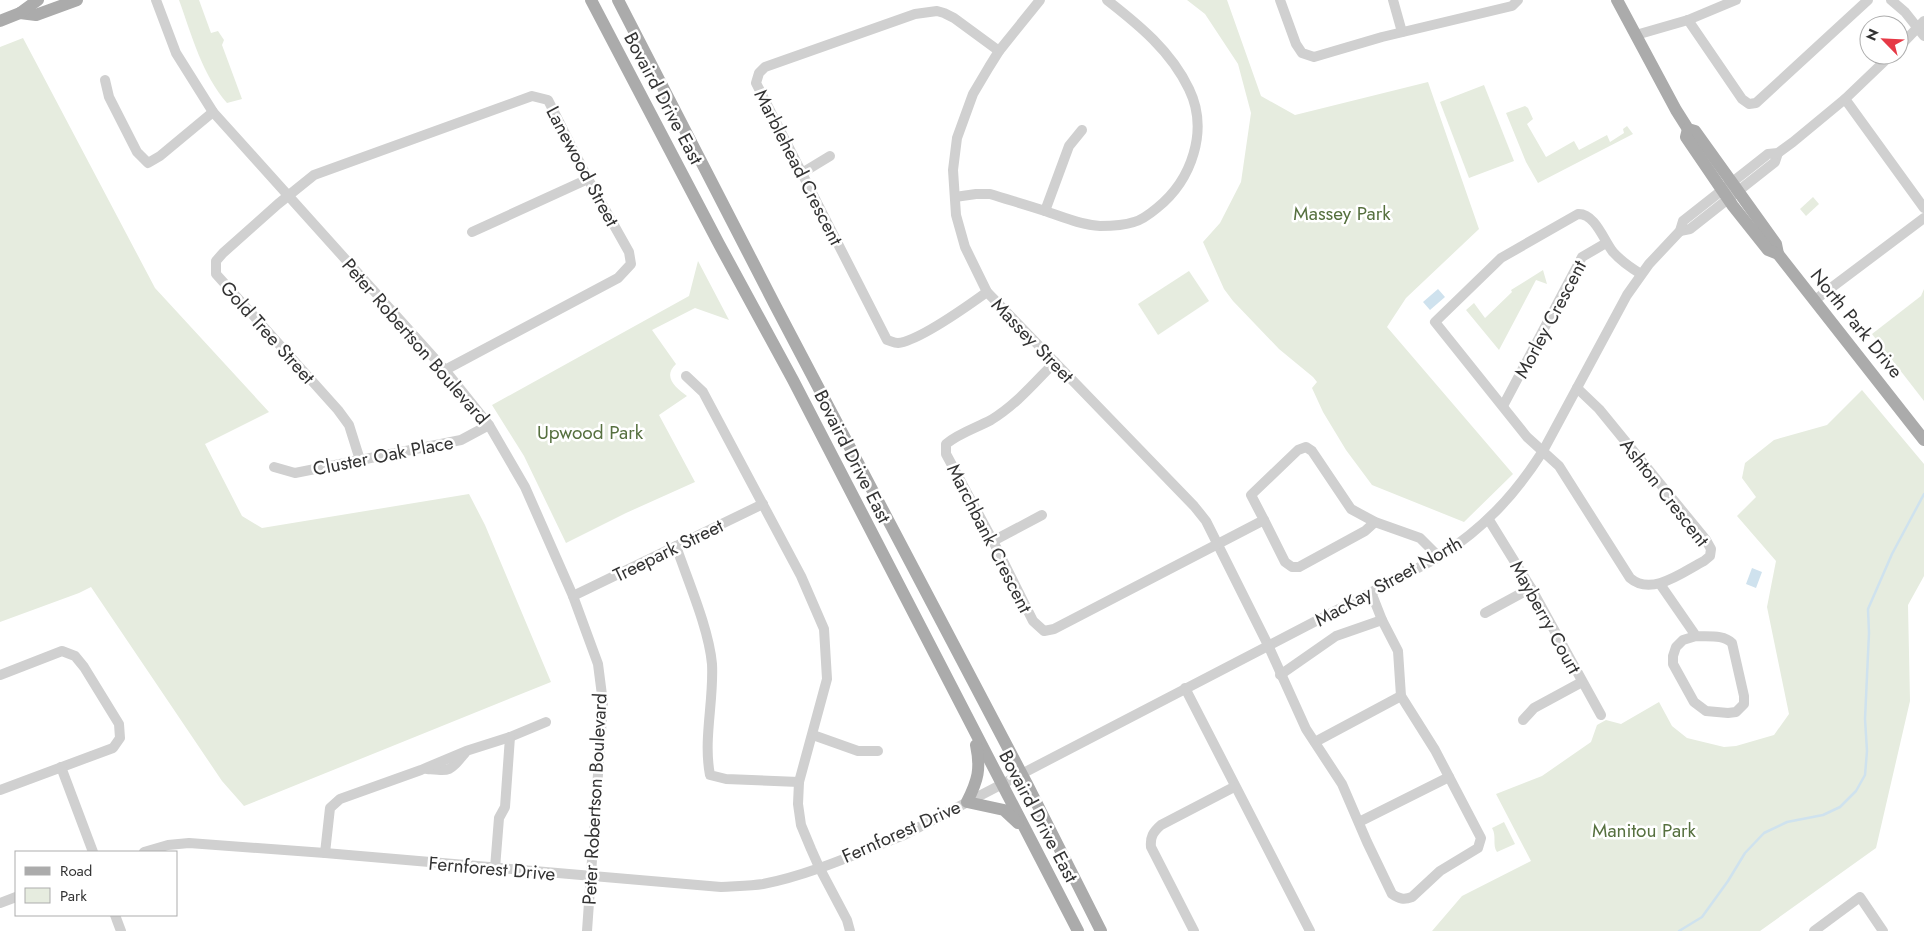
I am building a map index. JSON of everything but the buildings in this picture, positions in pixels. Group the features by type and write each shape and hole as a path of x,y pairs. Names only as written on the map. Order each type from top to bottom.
{"main road":[{"path":"0,21 20,13 38,0"},
{"path":"20,13 36,15 77,0"},
{"name":"Bovaird Drive East","path":"592,0 1078,931"},
{"name":"Bovaird Drive East","path":"618,0 772,299 1022,775 1101,931"},
{"name":"North Park Drive","path":"1617,0 1659,82 1688,129 1686,137 1730,191 1768,250 1778,254 1924,440"},
{"path":"973,730 979,760 979,771 975,787 967,802 1004,810 1026,830"}],"street":[{"name":"Peter Robertson Boulevard","path":"156,0 176,52 213,112 445,370 489,426 525,487 573,596 598,664 603,703 587,931"},
{"name":"Massey Street","path":"1040,0 999,51 973,94 957,138 953,170 956,215 965,247 987,292 1194,506 1206,521 1268,646 1306,729 1342,784 1392,894 1402,899 1412,896 1440,871 1474,851 1480,844 1479,832 1449,777"},
{"path":"955,197 990,194 1081,223 1101,226 1135,222 1166,200 1177,188 1197,146 1196,107 1179,71 1163,49 1144,29 1107,0"},
{"path":"1280,0 1296,44 1302,54 1314,56 1402,32 1512,6 1518,0"},
{"path":"1393,0 1402,32"},
{"path":"1636,35 1688,20 1736,0"},
{"path":"1688,20 1742,99 1749,104 1756,103 1868,0"},
{"path":"1891,0 1922,28 1909,39"},
{"name":"Marblehead Crescent","path":"987,292 953,316 907,341 896,343 887,340 756,83 759,73 766,67 915,14 937,11 954,18 999,51"},
{"name":"MacKay Street North","path":"1002,785 1439,557 1458,545 1489,520 1515,491 1543,451 1616,313 1641,274 1680,231 1683,221 1775,162 1778,153 1845,99 1881,65"},
{"path":"105,80 109,97 136,152 148,163 160,156 213,112"},
{"name":"Lanewood Street","path":"289,195 314,175 532,96 548,100 588,179 629,252 631,264 618,278 445,370"},
{"path":"1845,99 1924,208"},
{"path":"1045,212 1069,146 1082,130"},
{"path":"802,173 830,156"},
{"path":"472,232 588,179"},
{"name":"Gold Tree Street","path":"289,195 222,253 216,261 216,274 338,410 349,425 360,460"},
{"name":"Morley Crescent","path":"1543,451 1528,437 1435,322 1501,258 1578,214 1591,218 1606,243 1620,259 1641,274"},
{"path":"1815,300 1924,218"},
{"name":"Morley Crescent","path":"1503,406 1582,257 1606,243"},
{"name":"Marchbank Crescent","path":"1055,362 1014,404 991,420 952,439 946,444 946,454 993,541 1033,622 1044,631 1054,629 1218,545"},
{"path":"686,376 703,392 801,576 824,629 827,679 799,782 798,804 801,825 819,867 847,920 850,931"},
{"name":"Ashton Crescent","path":"1576,388 1599,409 1706,540 1711,549 1710,556 1660,584"},
{"name":"Cluster Oak Place","path":"274,467 295,473 461,440 489,426"},
{"path":"1375,522 1365,531 1299,567 1292,567 1285,562 1251,495 1298,450 1306,447 1312,451 1351,509 1375,522 1420,538 1439,557"},
{"path":"1543,451 1559,466 1630,578 1635,582 1644,584 1660,584 1696,636"},
{"name":"Treepark Street","path":"573,596 763,504"},
{"path":"993,541 1042,514"},
{"path":"1218,545 1264,520"},
{"name":"Mayberry Court","path":"1489,520 1531,588 1601,715"},
{"path":"676,546 708,642 712,705 707,761 710,775 726,779 799,782"},
{"path":"1485,613 1531,588"},
{"path":"1359,822 1449,777 1423,729 1401,696 1398,651 1382,620 1371,592"},
{"path":"1280,675 1336,636 1382,620"},
{"path":"1696,636 1721,637 1728,639 1732,643 1744,696 1744,704 1736,712 1706,711 1699,707 1694,702 1673,664 1676,647 1683,640 1696,636"},
{"path":"0,674 62,651 75,656 84,667 119,724 120,738 113,748 0,790"},
{"path":"1523,720 1534,708 1582,682"},
{"path":"1185,688 1234,787 1310,931"},
{"path":"1315,742 1401,696"},
{"path":"325,853 330,808 340,799 546,722"},
{"path":"813,735 858,751 878,751"},
{"path":"495,868 499,818 505,807 510,737"},
{"path":"61,767 93,851"},
{"name":"Fernforest Drive","path":"147,851 168,845 189,843 721,887 762,884 819,867 904,834 1002,785"},
{"path":"1194,931 1150,848 1150,840 1154,831 1161,824 1234,787"},
{"path":"0,902 15,897"},
{"path":"1814,931 1860,897 1883,931"},
{"path":"115,916 121,931"}],"green space":[{"path":"179,0 199,0 211,33 218,31 224,40 222,45 242,99 227,103 218,92 198,54"},
{"name":"Massey Park","path":"1187,0 1227,0 1261,96 1295,115 1428,82 1479,229 1406,298 1387,327 1513,474 1464,522 1372,485 1346,450 1323,412 1312,388 1317,382 1279,349 1224,289 1203,242 1220,223 1241,182 1251,113 1238,64 1205,14"},
{"path":"23,38 155,288 269,412 205,444 242,516 262,528 469,494 485,525 551,682 244,806 222,781 91,587 0,622 0,47"},
{"path":"1484,85 1514,161 1469,178 1440,102"},
{"path":"1525,106 1528,108 1533,119 1527,124 1546,157 1574,141 1579,150 1607,135 1610,142 1624,133 1623,129 1627,126 1633,134 1538,183 1526,162 1506,113"},
{"path":"1813,197 1819,204 1806,216 1800,209"},
{"name":"Upwood Park","path":"698,261 729,320 695,308 652,330 676,364 670,373 672,382 687,396 659,415 695,482 566,543 524,456 492,405 689,296"},
{"path":"1543,270 1547,284 1536,280 1499,350 1466,310 1474,303 1485,318 1512,292 1511,290"},
{"path":"1189,271 1209,301 1158,335 1138,304"},
{"path":"1924,289 1924,401 1872,334 1921,296"},
{"name":"Manitou Park","path":"1862,390 1924,464 1924,576 1908,605 1910,701 1876,848 1760,931 1432,931 1462,896 1531,861 1496,794 1542,776 1591,742 1597,725 1606,720 1621,724 1659,702 1672,726 1687,738 1724,747 1736,746 1774,735 1789,714 1767,607 1776,561 1737,516 1756,497 1742,478 1745,463 1774,440 1827,425"},
{"path":"1504,822 1515,844 1497,852 1492,828"}],"water":[{"path":"1438,289 1445,297 1430,310 1423,302"},
{"path":"1752,568 1762,572 1756,588 1746,584"}],"waterway":[{"path":"1679,931 1702,917 1728,881 1745,853 1764,833 1787,822 1823,815 1840,807 1856,791 1865,775 1867,751 1865,719 1869,633 1868,609 1892,554 1924,494"}]}
